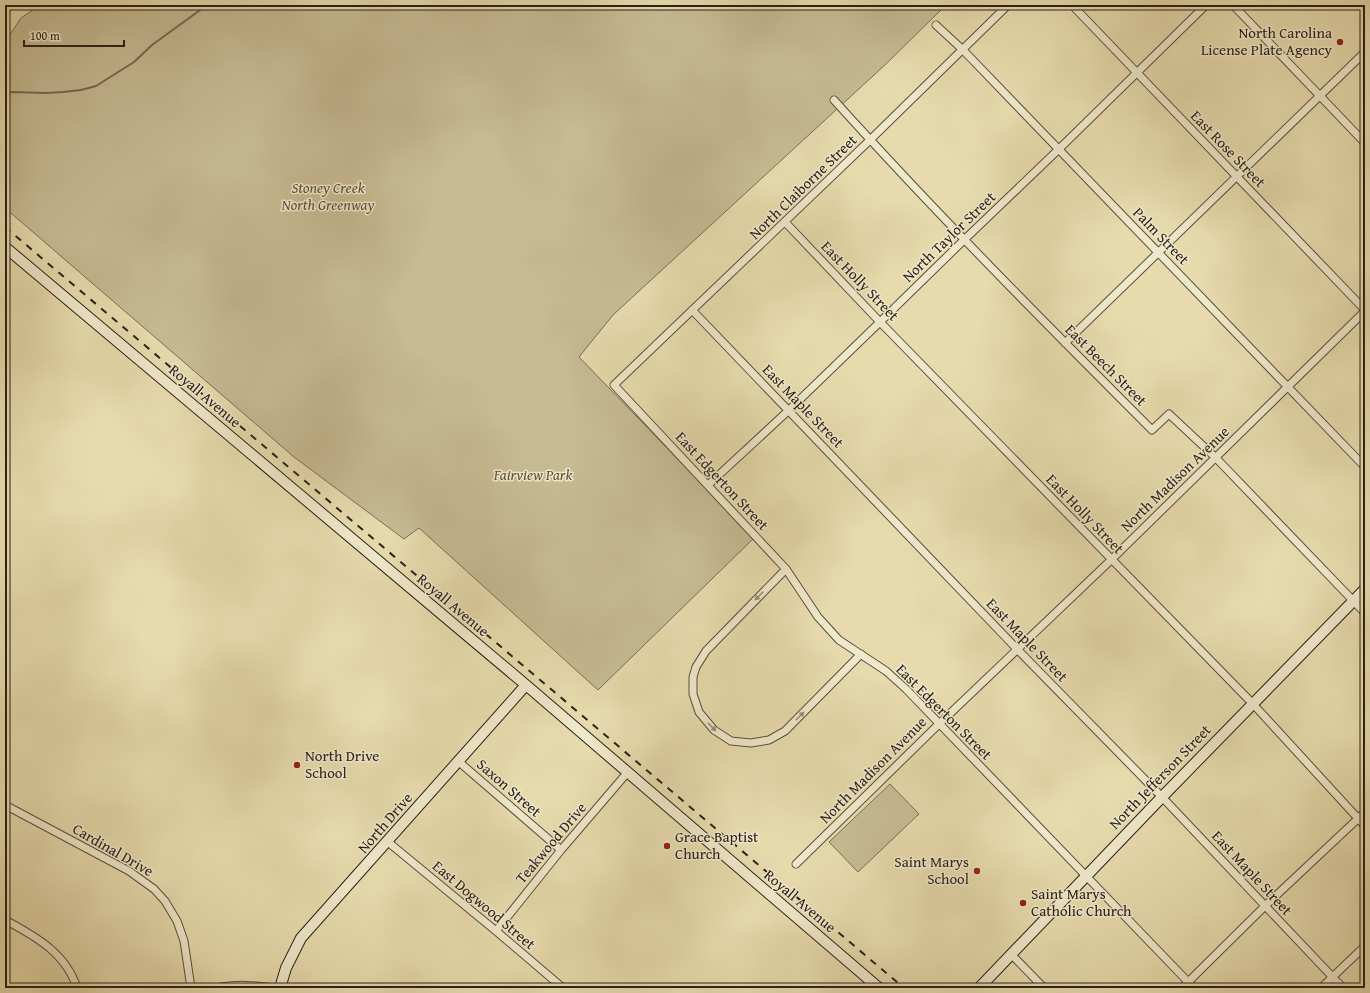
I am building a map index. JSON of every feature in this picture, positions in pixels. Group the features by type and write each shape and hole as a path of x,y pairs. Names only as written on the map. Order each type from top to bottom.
{"street":[{"name":"North Claiborne Street","path":"614,385 785,222 1008,5"},
{"name":"East Rose Street","path":"1072,5 1365,311"},
{"name":"North Taylor Street","path":"708,485 789,410 1206,5"},
{"path":"1233,5 1365,143"},
{"name":"Palm Street","path":"936,25 963,50 1365,467"},
{"path":"1065,343 1365,52"},
{"name":"East Beech Street","path":"834,100 964,239 1152,430 1169,414 1215,457 1365,613"},
{"name":"East Holly Street","path":"785,222 1111,560 1253,704 1365,826"},
{"name":"Royall Avenue","path":"5,247 526,685 880,988"},
{"name":"East Maple Street","path":"692,310 1162,797 1343,988"},
{"name":"North Madison Avenue","path":"796,864 1017,648 1111,560 1365,311"},
{"name":"East Edgerton Street","path":"614,385 786,568 818,617 839,640 886,671 906,689 1194,988"},
{"path":"786,568 706,651 696,667 693,677 693,694 699,712 714,730 730,741 751,743 769,740 785,731 861,654"},
{"name":"North Jefferson Street","path":"979,988 1162,797 1365,589"},
{"name":"North Drive","path":"280,988 286,968 301,938 388,842 526,685"},
{"name":"Saxon Street","path":"458,761 561,850"},
{"name":"Teakwood Drive","path":"496,931 561,850 627,773"},
{"name":"Cardinal Drive","path":"5,805 129,871 154,889 165,901 176,920 184,941 191,988"},
{"path":"1182,988 1265,906 1365,812"},
{"name":"East Dogwood Street","path":"388,842 563,988"},
{"path":"5,920 34,936 57,954 68,968 77,988"},
{"path":"1321,988 1365,946"},
{"path":"1011,954 1044,988"},
{"path":"215,988 251,984 275,988"}],"green space":[{"name":"Stoney Creek North Greenway","path":"40,5 946,5 886,64 613,315 579,357 754,538 598,690 419,528 404,539 294,457 5,208 5,42 21,18"},
{"path":"890,784 919,814 858,872 829,842"}],"waterway":[{"path":"5,93 63,92 81,90 96,86 134,62 152,45 207,5"}],"railway":[{"path":"5,227 904,988"}],"place":[{"name":"North Carolina License Plate Agency","path":"1340,42"},
{"name":"North Drive School","path":"297,765"},
{"name":"Grace Baptist Church","path":"667,846"},
{"name":"Saint Marys School","path":"977,871"},
{"name":"Saint Marys Catholic Church","path":"1023,903"}],"park label":[{"name":"Fairview Park","path":"533,475"}]}
